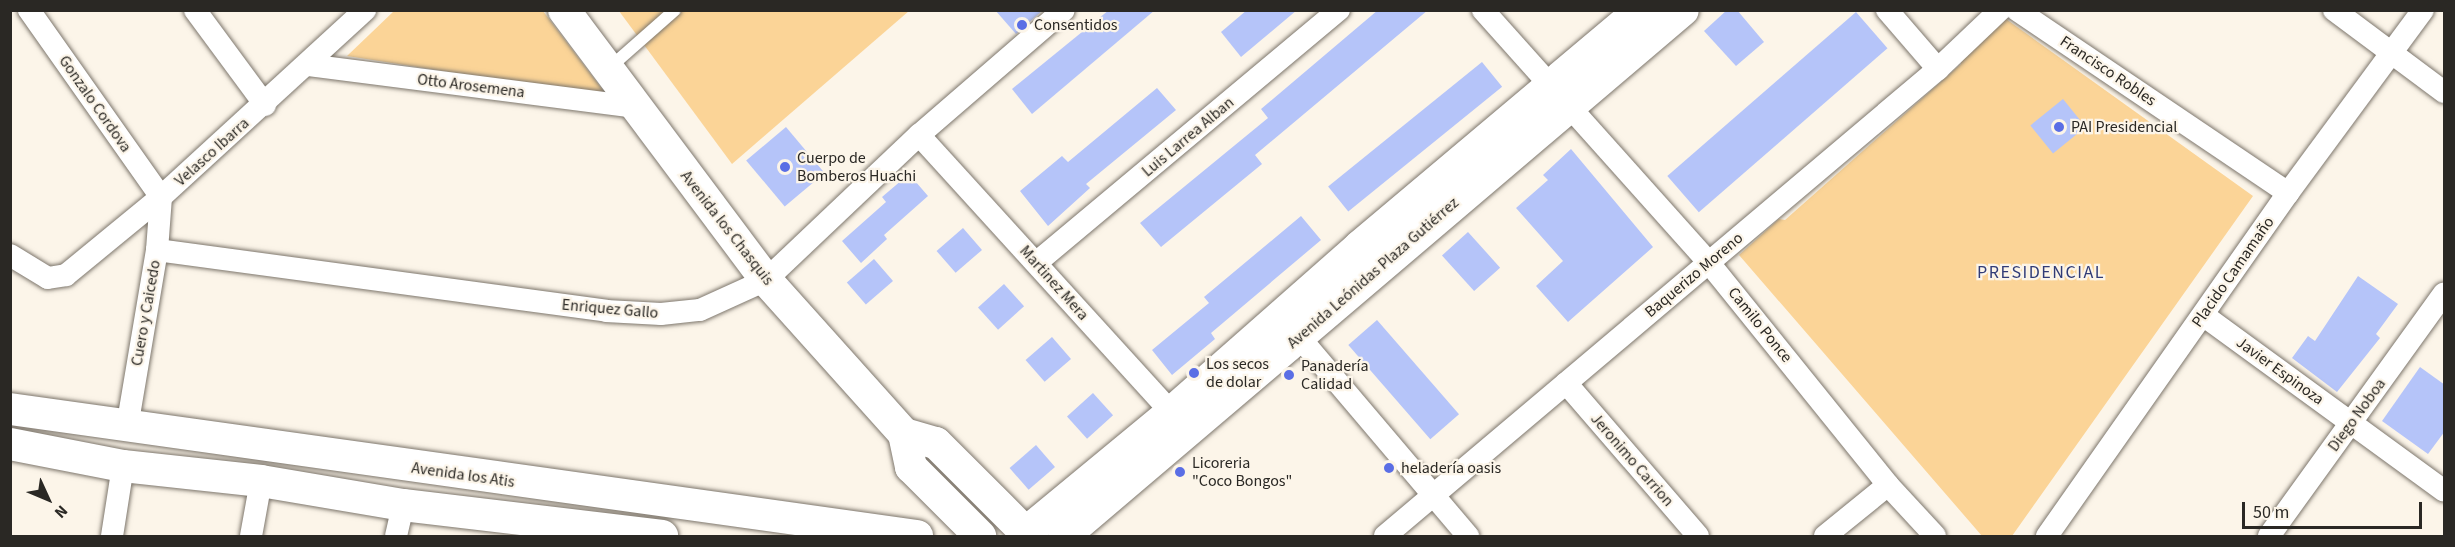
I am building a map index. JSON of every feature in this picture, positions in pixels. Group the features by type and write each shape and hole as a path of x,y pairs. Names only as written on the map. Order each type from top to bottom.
{"main road":[{"name":"Avenida los Chasquis","path":"564,10 766,280 904,434 911,466 981,537"},
{"name":"Avenida Leónidas Plaza Gutiérrez","path":"1029,531 1300,338 1506,158 1640,10"},
{"name":"Avenida Leónidas Plaza Gutiérrez","path":"1064,537 1359,247 1683,10"},
{"name":"Avenida los Atis","path":"10,409 127,428 913,536"},
{"path":"904,434 936,442 1029,531"},
{"path":"10,444 123,466 261,481 403,505 642,535"},
{"path":"913,536 930,513 935,492"},
{"path":"981,537 1000,526 1029,531"}],"street":[{"name":"Gonzalo Cordova","path":"29,10 161,197"},
{"path":"195,10 265,105"},
{"name":"Velasco Ibarra","path":"10,255 48,278 66,275 161,197 265,105 365,10"},
{"name":"Enriquez Gallo","path":"157,250 594,309 661,314 700,310 766,280 919,135 1064,10"},
{"name":"Luis Larrea Alban","path":"1036,263 1339,10"},
{"name":"Camilo Ponce","path":"1483,10 1709,263 1888,485 1935,537"},
{"path":"1887,10 1938,69"},
{"name":"Baquerizo Moreno","path":"1385,537 1938,69 2000,10"},
{"name":"Francisco Robles","path":"2017,10 2288,193"},
{"path":"2334,10 2445,92"},
{"name":"Placido Camamaño","path":"2047,537 2288,193 2390,51 2423,10"},
{"name":"Otto Arosemena","path":"308,65 635,107"},
{"name":"Martinez Mera","path":"919,135 1180,422"},
{"name":"Cuero y Caicedo","path":"127,428 157,250 161,197"},
{"name":"Diego Noboa","path":"2269,537 2445,293"},
{"name":"Javier Espinoza","path":"2202,315 2445,491"},
{"path":"1300,338 1468,537"},
{"name":"Jeronimo Carrion","path":"1566,383 1698,537"},
{"path":"112,537 123,466"},
{"path":"251,537 261,481"},
{"path":"1825,537 1888,485"},
{"path":"396,537 403,505"}],"lane":[{"path":"607,70 675,10"}],"shaded area":[{"path":"394,11 543,11 608,97 347,56"},
{"path":"619,11 909,11 732,164"},
{"path":"2006,19 2253,196 2012,536 1982,536 1739,255 1779,219 1785,220 1961,64 1961,57"}],"building":[{"name":"Consentidos","path":"995,10 1043,10 1016,34"},
{"path":"1109,10 1155,10 1032,114 1012,89"},
{"path":"1247,10 1297,10 1241,57 1221,32"},
{"path":"1378,10 1428,10 1255,155 1262,164 1161,247 1140,223 1268,118 1261,109"},
{"path":"1727,10 1737,10 1764,42 1736,66 1704,31"},
{"path":"1856,12 1887,48 1699,212 1667,176"},
{"path":"1482,62 1502,87 1348,211 1328,187"},
{"path":"1157,88 1176,110 1086,184 1090,188 1048,226 1020,191 1062,156 1068,162"},
{"name":"PAI Presidencial","path":"2063,99 2086,127 2053,153 2030,125"},
{"name":"Cuerpo de Bomberos Huachi","path":"786,127 825,173 785,206 746,160"},
{"path":"1571,149 1653,247 1568,322 1536,286 1563,261 1516,208 1548,180 1543,175"},
{"path":"909,174 928,196 884,235 887,239 861,263 842,241 886,202 882,197"},
{"path":"1301,216 1321,240 1211,333 1215,339 1172,375 1152,350 1209,303 1204,297"},
{"path":"963,228 982,250 956,273 937,251"},
{"path":"1468,232 1500,268 1474,291 1442,255"},
{"path":"874,259 893,281 866,305 847,283"},
{"path":"2358,276 2398,304 2376,334 2380,338 2337,392 2292,358 2308,336 2315,341"},
{"path":"1004,284 1024,306 998,330 978,307"},
{"path":"1377,320 1459,414 1430,439 1348,345"},
{"path":"1052,337 1071,359 1045,382 1026,360"},
{"path":"2420,367 2445,385 2445,431 2428,454 2382,421"},
{"path":"1093,393 1113,415 1087,439 1067,416"},
{"path":"1036,445 1055,467 1029,490 1010,468"}],"place":[{"name":"Consentidos","path":"1022,25"},
{"name":"PAI Presidencial","path":"2059,127"},
{"name":"Cuerpo de Bomberos Huachi","path":"785,167"},
{"name":"Los secos de dolar","path":"1194,373"},
{"name":"Panadería Calidad","path":"1289,375"},
{"name":"heladería oasis","path":"1389,468"},
{"name":"Licoreria \"Coco Bongos\"","path":"1180,472"}],"district":[{"name":"PRESIDENCIAL","path":"2041,273"}]}
